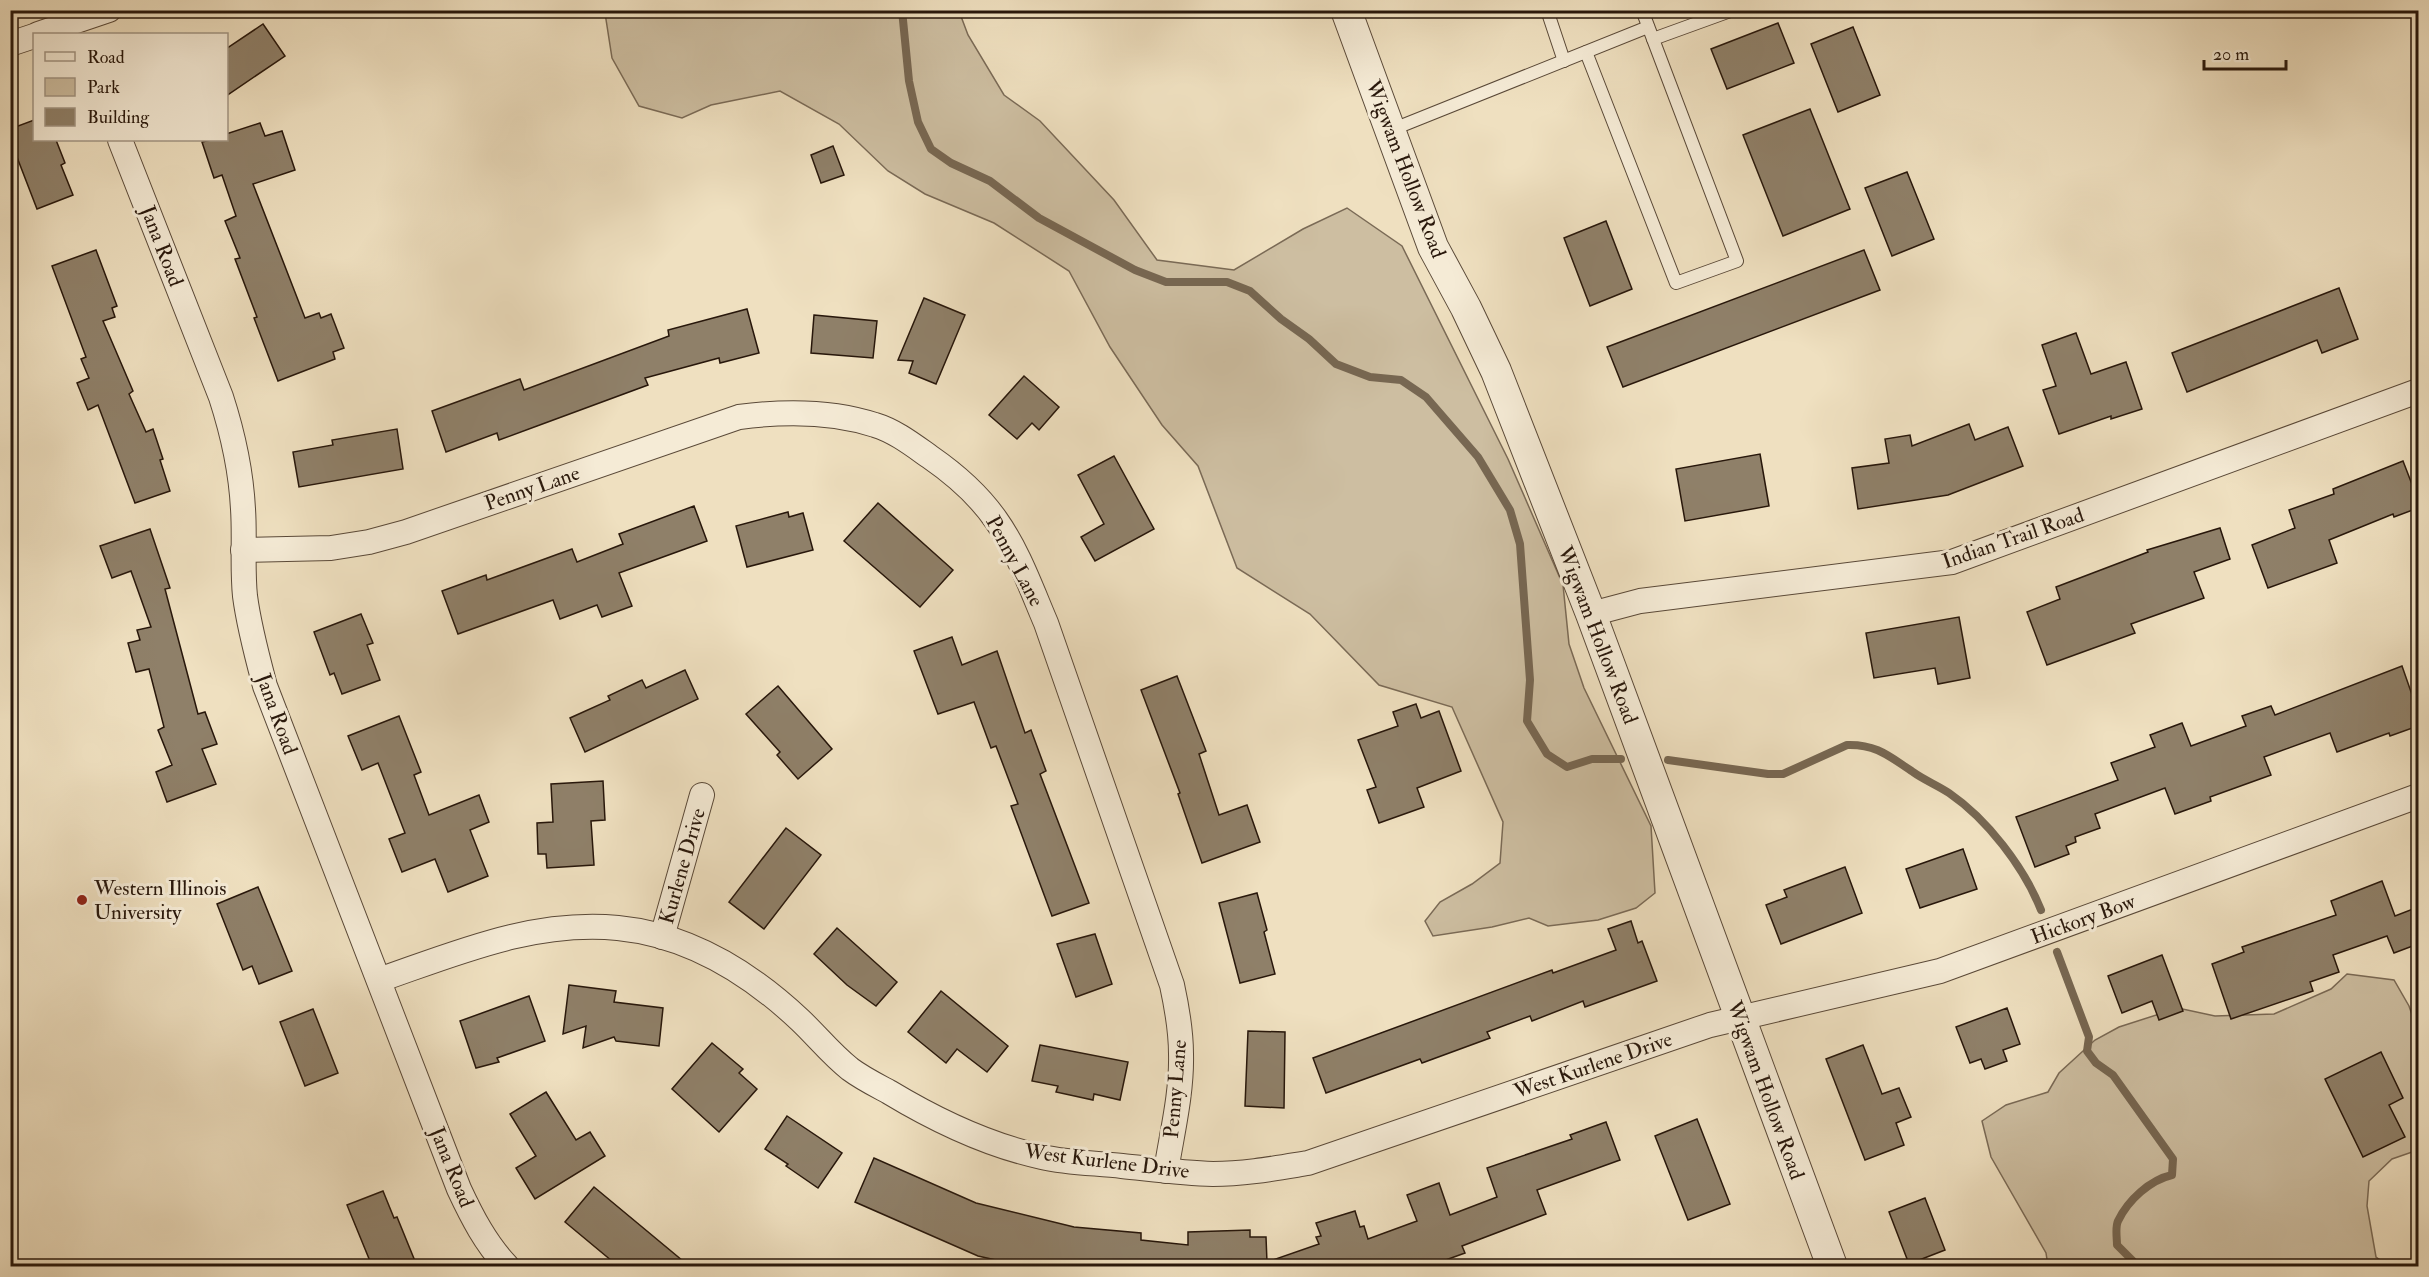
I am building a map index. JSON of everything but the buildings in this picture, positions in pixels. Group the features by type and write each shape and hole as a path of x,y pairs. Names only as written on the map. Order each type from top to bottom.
{"street":[{"path":"47,33 76,28 109,10"},
{"name":"Wigwam Hollow Road","path":"1346,10 1433,247 1496,371 1591,614 1832,1266"},
{"path":"10,44 33,36"},
{"name":"Jana Road","path":"120,141 221,397 233,435 240,472 243,511 245,596 253,641 265,686 459,1189 475,1223 496,1255 507,1266"},
{"name":"Indian Trail Road","path":"1591,614 1640,601 1952,562 2418,392"},
{"name":"Penny Lane","path":"243,550 331,548 388,537 739,417 770,413 810,413 849,418 877,425 903,438 952,472 977,495 997,522 1024,571 1046,623 1172,985 1179,1020 1181,1056 1179,1092 1166,1171"},
{"name":"Kurlene Drive","path":"662,937 702,795"},
{"name":"Hickory Bow","path":"1740,1020 1786,1006 1941,971 2418,796"},
{"name":"West Kurlene Drive","path":"379,980 495,939 536,930 578,926 620,928 662,937 715,957 758,984 800,1020 824,1047 852,1070 953,1129 1044,1158 1214,1174 1261,1171 1308,1163 1710,1025 1740,1020"}],"lane":[{"path":"1547,10 1564,61"},
{"path":"1586,52 1676,283 1737,261 1642,10"},
{"path":"1391,130 1586,52 1733,10"}],"green space":[{"path":"607,10 959,11 968,35 1004,95 1040,121 1114,200 1157,260 1234,270 1303,229 1347,208 1402,246 1508,459 1563,585 1569,644 1584,688 1651,826 1655,893 1636,908 1598,920 1548,926 1529,918 1492,927 1433,936 1425,921 1440,902 1472,884 1500,863 1503,822 1452,707 1379,685 1310,614 1237,568 1198,466 1162,425 1110,347 1069,271 994,223 925,194 888,171 839,124 780,91 711,105 682,118 639,106 612,58 605,13"},
{"path":"2347,974 2394,980 2409,1006 2418,1032 2418,1150 2392,1159 2369,1181 2367,1206 2376,1257 2389,1266 2048,1266 2046,1253 1991,1157 1982,1121 2006,1105 2048,1092 2059,1073 2095,1040 2119,1027 2178,1008 2215,1016 2274,1014 2331,989"}],"waterway":[{"path":"902,10 909,81 918,122 931,149 951,163 990,181 1039,218 1135,270 1166,282 1227,282 1250,291 1336,364 1370,377 1401,380 1426,397 1478,457 1510,510 1520,544 1530,680 1527,721 1547,754 1567,767 1592,759 1621,759"},
{"path":"1668,760 1768,774 1783,774 1847,745 1875,749 1949,793 1977,816 2003,845 2025,877 2041,910"},
{"path":"2057,952 2089,1037 2087,1051 2096,1063 2113,1075 2173,1159 2172,1175 2156,1181 2140,1192 2122,1213 2117,1223 2117,1245 2138,1266"}],"place":[{"name":"Western Illinois University","path":"82,900"}]}
